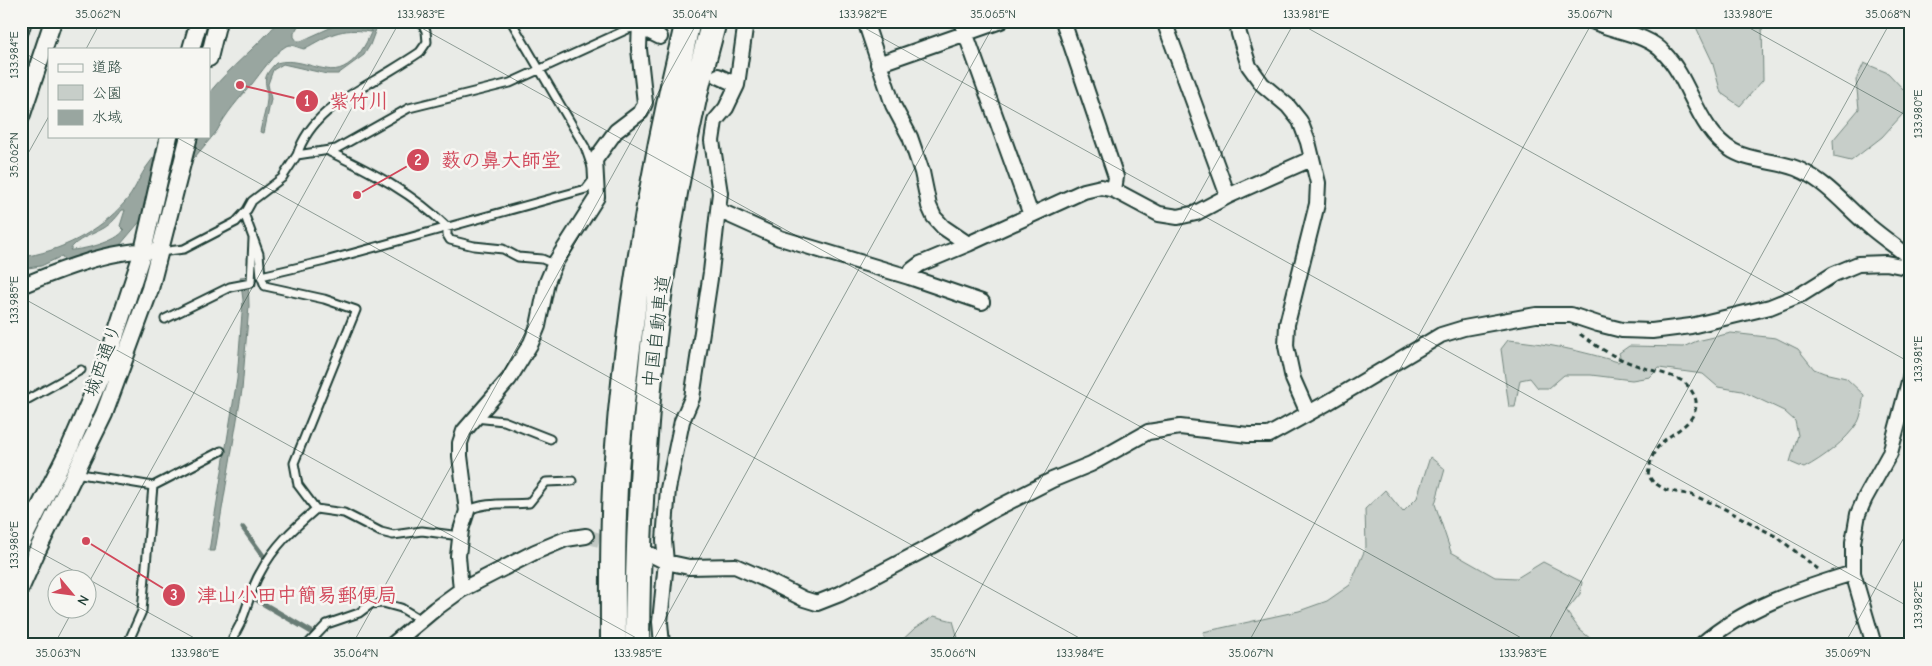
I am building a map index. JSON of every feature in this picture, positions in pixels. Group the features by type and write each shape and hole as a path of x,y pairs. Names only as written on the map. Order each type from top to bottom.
{"highway":[{"name":"中国自動車道","path":"613,645 616,471 634,295 648,204 688,21"},
{"name":"中国自動車道","path":"637,645 637,569 642,478 648,390 658,301 672,211 691,112 714,21"}],"street":[{"path":"21,31 24,21"},
{"path":"21,117 53,21"},
{"path":"192,48 199,21"},
{"path":"210,54 218,21"},
{"path":"662,645 660,622 666,562 664,540 668,489 682,421 692,398 711,272 720,193 712,141 715,121 730,100 737,85 746,21"},
{"path":"865,21 893,105 910,137 922,172 929,206 934,217 943,227 968,244"},
{"path":"878,64 963,28 1001,21"},
{"path":"1063,21 1116,176 1114,190"},
{"path":"1164,21 1228,196"},
{"path":"1237,21 1249,66 1262,84 1288,106 1300,121 1308,142 1318,183 1317,204 1287,324 1286,346 1293,379 1308,413"},
{"path":"1592,21 1626,32 1663,51 1679,71 1702,120 1714,136 1734,151 1758,160 1800,169 1822,181 1869,226 1908,256 1911,263"},
{"path":"640,24 660,37"},
{"path":"461,590 458,556 460,536 467,511 460,443 464,431 508,379 531,343 538,326 547,282 554,264 596,197 594,160 616,131 641,112 645,103 639,49 640,24"},
{"path":"963,28 1031,215"},
{"path":"718,76 737,85"},
{"name":"城西通り","path":"21,587 104,414 150,289 150,220 169,138"},
{"name":"城西通り","path":"22,541 59,467 106,364 174,193 188,138"},
{"path":"909,277 912,270 920,264 1084,191 1101,187 1114,190 1159,214 1178,217 1196,213 1228,196 1311,159"},
{"path":"718,210 780,238 909,277 982,302"},
{"path":"21,286 51,274 118,254 151,251"},
{"path":"652,556 666,562 689,567 735,566 804,600 817,603 840,594 935,544 995,509 1052,480 1091,464 1148,432 1180,428 1248,435 1269,435 1285,428 1441,335 1464,328 1536,315 1571,315 1622,330 1652,331 1691,326 1770,307 1802,294 1834,274 1858,264 1886,263 1911,268"},
{"path":"1874,645 1853,573 1853,542 1858,514 1890,453 1911,374"},
{"path":"392,645 461,590 535,552 566,539 586,536"},
{"path":"22,541 36,553"},
{"path":"1701,645 1714,633 1736,619 1772,602 1853,573"}],"lane":[{"path":"151,251 184,250 236,222 252,201 282,178 297,155 305,136 319,117 341,99 420,52 427,42 426,31 421,21"},
{"path":"261,276 325,262 586,189 595,174 585,146 511,21"},
{"path":"297,155 330,152 409,108 510,83 640,24"},
{"path":"330,152 402,191 430,211 447,227 447,235 450,240 503,250 518,257 542,259 554,264"},
{"path":"244,213 260,254 261,276 265,286 324,299 356,310 294,463 298,485 316,509 344,513 381,532 393,535 422,531 460,536"},
{"path":"165,319 230,287 251,283 253,236"},
{"path":"21,403 81,370"},
{"path":"475,418 504,421 550,439"},
{"path":"59,467 75,474 153,486 221,451"},
{"path":"467,511 476,506 490,504 529,504 546,482 572,481"},
{"path":"127,645 142,611 153,486"},
{"path":"231,645 259,574 267,561 287,534 316,509"},
{"path":"308,645 327,624 359,613 371,604 383,603 401,608 421,620"}],"path":[{"path":"1558,315 1585,338 1610,355 1683,381 1691,390 1696,401 1694,412 1685,426 1657,447 1650,460 1648,475 1653,482 1666,490 1692,495 1721,507 1777,537 1814,567 1837,578"}],"green space":[{"path":"1697,21 1762,21 1763,80 1740,106 1721,93 1712,61 1696,27"},
{"path":"1864,63 1888,73 1904,90 1911,88 1911,105 1882,137 1851,161 1834,157 1833,140 1859,109 1856,80"},
{"path":"1731,333 1776,338 1798,349 1814,369 1846,378 1864,395 1859,419 1853,429 1834,448 1804,468 1790,462 1798,435 1795,421 1784,411 1742,391 1718,387 1703,374 1659,368 1650,377 1632,380 1591,375 1564,375 1549,388 1538,388 1530,378 1520,380 1515,407 1509,407 1501,349 1508,340 1564,348 1618,362 1621,360 1619,353 1629,346 1683,347 1697,341"},
{"path":"1430,457 1445,469 1435,504 1451,552 1495,577 1517,578 1543,562 1582,582 1580,594 1566,611 1580,630 1597,644 1208,645 1203,632 1299,611 1327,601 1350,585 1366,547 1365,509 1385,490 1403,512 1417,498"},
{"path":"934,616 953,621 960,645 897,645 914,629"}],"water":[{"path":"279,21 301,21 294,33 297,41 301,41 343,22 360,21 372,25 370,32 343,31 328,36 304,49 290,45 281,49 233,106 217,131 120,245 122,246 67,266 62,256 41,266 21,269 21,257 50,251 78,239 115,213 128,198 142,173 170,138 210,138 210,92","holes":["122,210 125,210 120,226 124,230 107,242 83,249 70,250 81,240 107,226"]},
{"path":"375,21 379,21 364,55 338,74 327,74 283,64 273,70 268,84 271,99 264,133 260,132 267,100 266,77 276,63 289,61 335,70 344,67 364,47"},
{"path":"248,276 249,306 242,390 215,551 209,551 237,379 243,300 240,277"}],"waterway":[{"path":"243,528 264,557"},
{"path":"252,597 315,634"}],"tunnel":[{"path":"586,536 644,553"}],"place":[{"name":"紫竹川","path":"240,85"},
{"name":"薮の鼻大師堂","path":"357,195"},
{"name":"津山小田中簡易郵便局","path":"86,541"}]}
